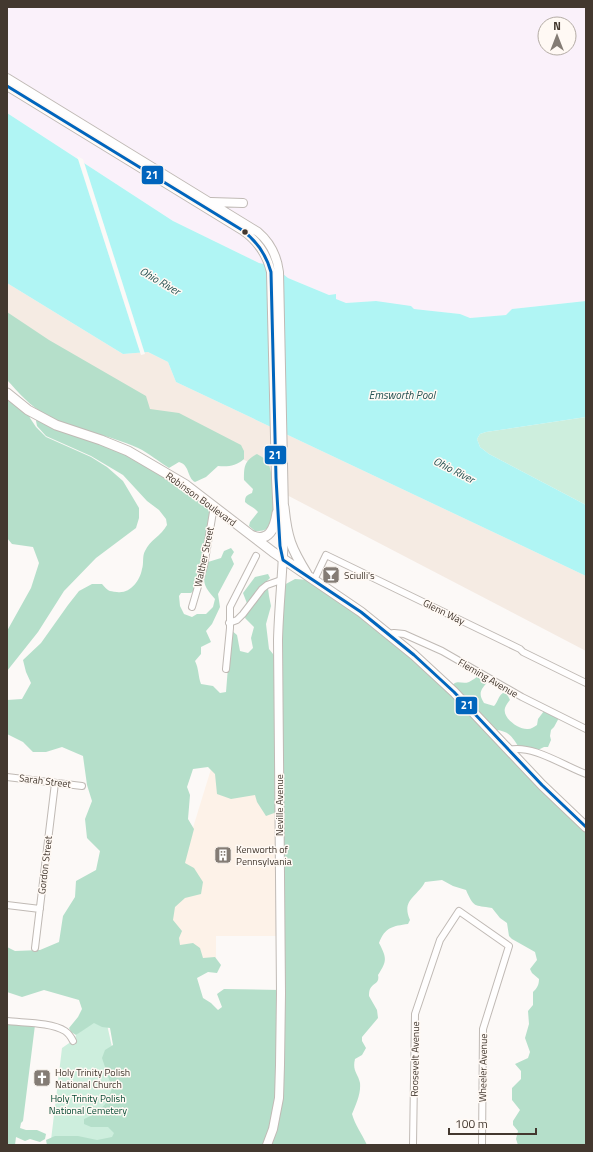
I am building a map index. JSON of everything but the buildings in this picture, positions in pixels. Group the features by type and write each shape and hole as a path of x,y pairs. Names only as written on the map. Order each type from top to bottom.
{"main road":[{"path":"7,78 258,232 265,238 274,252 275,273"},
{"path":"7,86 242,230 254,240 264,252 275,273"},
{"path":"211,202 243,203"},
{"name":"Neville Avenue","path":"268,1145 273,1129 279,1098 281,993 278,640 279,604 283,560 280,546 281,510 275,273"},
{"name":"Robinson Boulevard","path":"7,393 28,410 56,425 128,451 186,485 283,560 361,612 414,655 454,692 542,785 586,827"},
{"path":"246,532 254,536 267,535 274,527 281,510"},
{"path":"281,510 291,546 311,578"}],"street":[{"name":"Walther Street","path":"192,607 204,566 214,506"},
{"name":"Glenn Way","path":"311,578 326,554 586,683"},
{"path":"226,669 231,601 256,556"},
{"path":"229,623 237,620 243,614 262,589 267,585 281,580"},
{"name":"Fleming Avenue","path":"389,634 404,634 442,651 522,697 586,729"},
{"path":"509,750 521,748 534,752 586,774"},
{"path":"572,769 586,778"},
{"name":"Sarah Street","path":"7,777 82,786"},
{"name":"Gordon Street","path":"35,948 55,783"},
{"path":"7,905 40,909"},
{"name":"Roosevelt Avenue","path":"413,1145 416,1014 440,940 459,911 509,946"},
{"name":"Wheeler Avenue","path":"482,1145 484,1029 509,946"},
{"path":"7,1021 60,1028 73,1040"}],"shaded area":[{"path":"7,7 586,7 586,301 512,309 506,315 470,318 460,314 414,309 376,301 346,303 336,299 336,294 329,295 288,278 278,270 265,238 7,78"},
{"path":"7,86 242,230 269,265 259,263 173,221 7,113"},
{"path":"7,283 123,354 148,352 168,362 176,382 586,576 586,651 283,493 283,479 44,361 7,337"},
{"path":"243,665 278,665 280,936 216,936 216,961 152,961"}],"green space":[{"path":"7,312 49,340 146,396 150,409 179,413 241,445 244,451 244,459 232,466 218,466 206,477 195,482 192,480 185,466 179,462 169,468 146,452 127,443 68,425 46,415 35,408 7,380"},
{"path":"7,395 28,411 30,418 36,427 46,437 91,457 107,467 123,481 139,508 139,518 136,528 96,558 64,591 38,632 7,671 7,631 31,588 39,563 33,547 12,544 7,538"},
{"path":"586,417 586,505 489,454 480,447 477,439 480,434 486,432"},
{"path":"37,419 128,452 205,501 210,515 207,526 209,534 197,588 191,593 181,593 179,596 180,606 184,614 192,617 197,614 206,614 213,607 215,599 205,586 204,582 208,562 221,558 224,551 231,548 234,552 231,557 234,564 218,594 220,607 212,624 206,631 211,642 201,647 201,654 195,661 201,684 213,686 220,693 226,692 231,630 237,635 240,651 248,653 253,648 251,638 254,627 245,618 248,606 243,593 255,577 268,574 270,578 267,581 271,606 266,624 269,649 277,659 277,812 266,816 257,802 255,795 231,799 217,794 215,774 208,767 193,769 187,787 190,795 188,819 194,829 185,863 194,868 203,882 201,894 185,898 175,907 173,920 182,931 179,938 180,945 193,943 200,948 203,958 215,957 221,965 217,973 208,972 197,978 203,998 218,1010 222,1007 217,994 224,989 280,990 278,1098 266,1145 47,1145 46,1140 55,1136 78,1136 97,1140 112,1137 114,1133 108,1127 91,1127 84,1124 84,1119 97,1113 107,1102 112,1088 102,1058 105,1050 113,1045 110,1028 102,1027 94,1023 76,1035 71,1032 69,1028 78,1017 82,1009 79,1000 44,990 22,997 7,992 7,947 15,951 40,950 59,942 63,916 75,897 76,881 96,870 100,851 87,838 85,819 92,801 87,785 83,756 62,747 46,752 33,752 23,742 7,734 7,700 22,699 31,683 23,660 41,643 79,591 92,584 102,584 108,590 114,592 126,591 134,586 141,574 144,553 147,547 167,525 166,519 159,510 147,501 123,475 91,456 46,436 37,426"},
{"path":"257,454 266,460 273,483 273,514 268,528 261,531 255,531 249,526 250,522 258,512 245,502 246,497 252,493 253,489 244,480 245,468 249,459"},
{"path":"295,579 309,580 359,614 415,659 586,830 586,1145 518,1145 516,1139 518,1131 513,1125 513,1121 520,1110 512,1100 512,1088 521,1079 521,1071 515,1064 528,1058 530,1052 525,1038 529,1024 528,1011 533,1005 533,992 538,986 539,981 530,969 537,960 535,952 509,936 507,923 500,918 492,908 475,905 466,890 453,886 442,880 425,882 409,903 407,908 410,920 408,924 390,928 381,938 379,943 385,959 378,975 378,980 371,987 369,992 369,996 377,1010 378,1018 362,1037 362,1041 366,1048 362,1055 355,1059 354,1063 360,1083 360,1091 352,1114 367,1145 269,1145 281,1099 280,603 284,585"},
{"path":"480,674 489,680 481,691 481,696 484,703 494,706 501,694 507,694 510,700 505,707 506,716 512,723 520,728 529,729 537,725 538,719 544,711 560,716 551,730 551,740 548,747 544,747 536,751 518,746 508,733 491,729 451,688 457,682 469,682"},
{"name":"Holy Trinity Polish National Cemetery","path":"104,1011 122,1092 116,1145 51,1140 62,1048 75,1039 76,1035"},
{"path":"7,1022 35,1025 23,1121 20,1128 26,1130 37,1130 46,1134 45,1139 40,1142 30,1139 25,1141 16,1137 15,1145 7,1144"}],"water":[{"name":"Emsworth Pool","path":"7,113 173,221 259,263 269,265 288,278 329,295 336,294 336,299 346,303 376,301 411,306 414,309 460,314 470,318 506,315 512,309 586,301 586,417 486,432 480,434 477,439 480,447 489,454 586,505 586,576 176,382 168,362 148,352 123,354 7,283"}],"pier":[{"path":"77,156 83,159 145,354 141,355"}],"transit line":[{"name":"21","path":"7,86 242,230 256,243 264,254 271,272 276,478 280,546 283,560 361,612 414,655 454,692 542,785 586,827"}],"place":[{"name":"Sciulli's","path":"331,575"},
{"name":"Kenworth of Pennsylvania","path":"223,855"},
{"name":"Holy Trinity Polish National Church","path":"42,1078"}],"water label":[{"name":"Ohio River","path":"160,281"},
{"name":"Ohio River","path":"454,470"}]}
